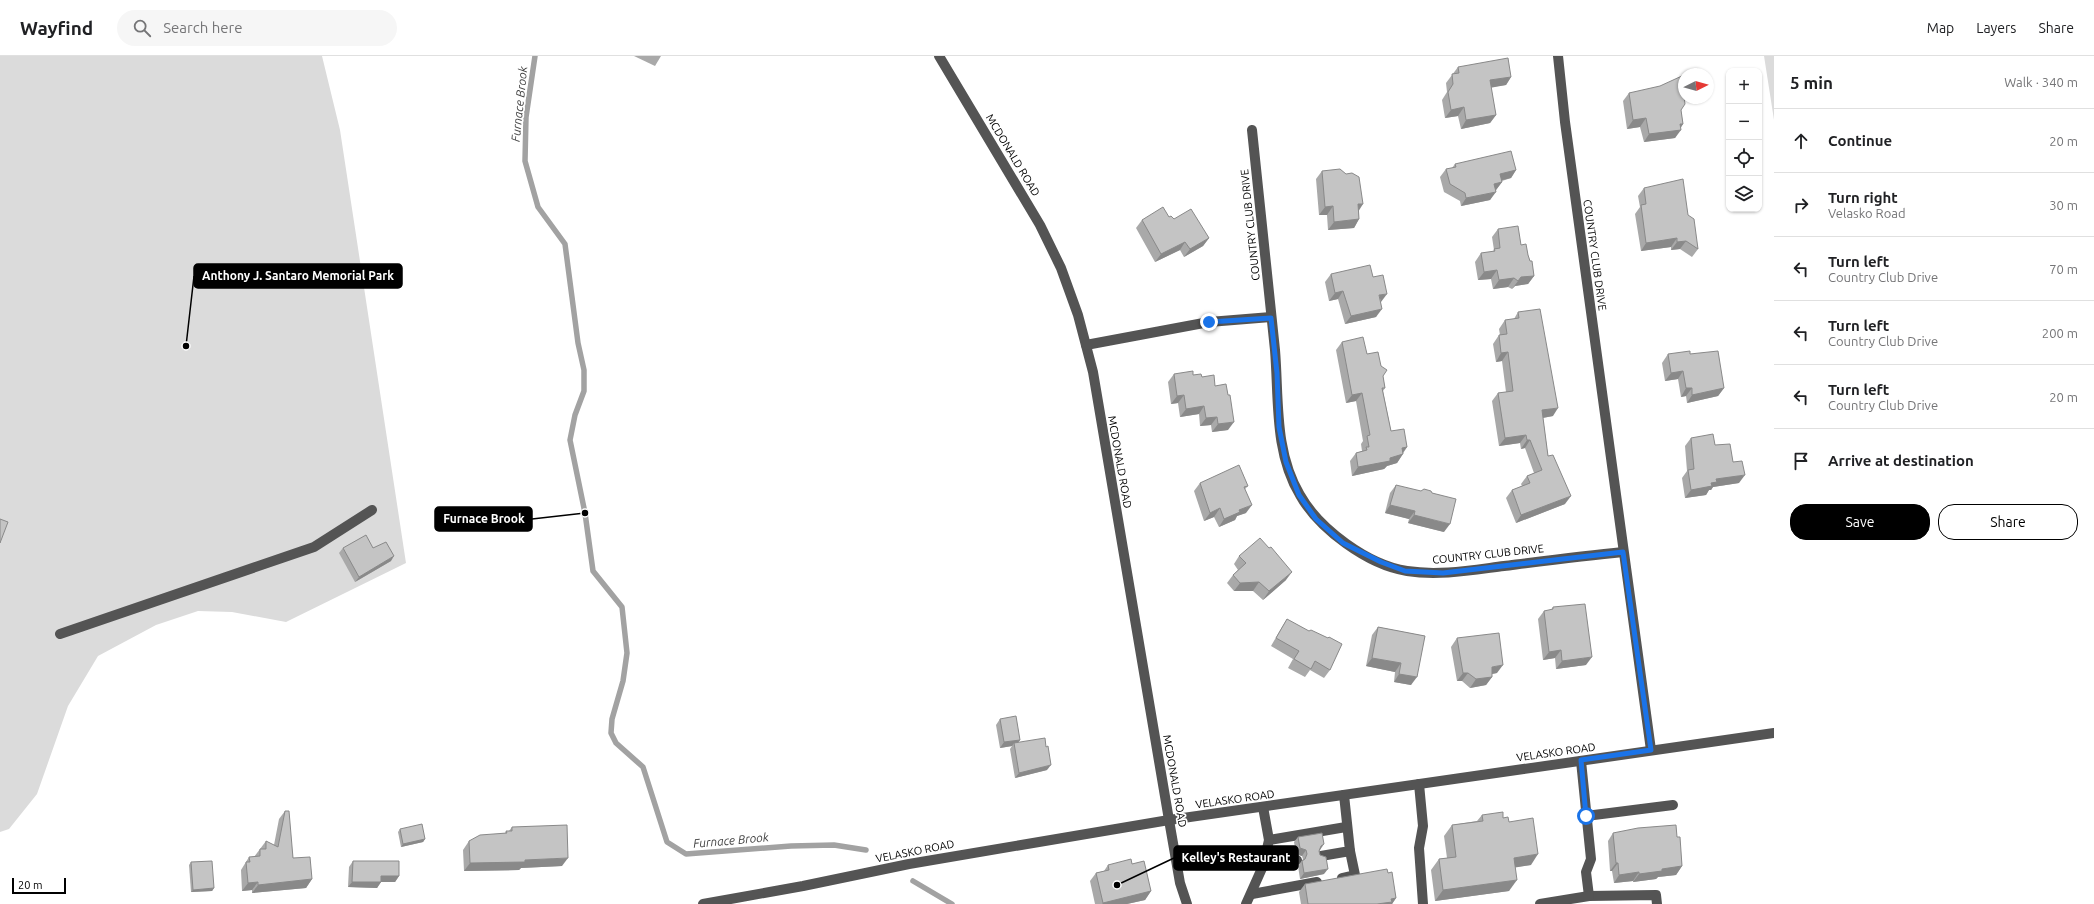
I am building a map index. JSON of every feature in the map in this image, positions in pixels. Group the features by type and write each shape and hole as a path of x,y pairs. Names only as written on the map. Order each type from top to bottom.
{"street":[{"name":"MCDONALD ROAD","path":"939,56 1040,225 1061,268 1078,314 1093,372 1180,883 1187,904"},
{"name":"COUNTRY CLUB DRIVE","path":"1558,56 1565,122 1651,750"},
{"name":"COUNTRY CLUB DRIVE","path":"1252,130 1277,373 1279,427 1286,462 1299,495 1316,519 1343,543 1381,562 1405,571 1443,573 1623,552"},
{"path":"1086,345 1209,322 1271,318"},
{"path":"60,634 314,547 372,510"},
{"name":"VELASKO ROAD","path":"703,904 803,886 909,864 1169,820 1774,733"},
{"path":"1581,760 1591,859 1586,872 1589,896"},
{"path":"1419,784 1423,826 1419,848 1423,904"},
{"path":"1252,894 1329,880 1359,878 1350,851 1346,827 1344,795"},
{"path":"1586,816 1673,805"},
{"path":"1246,904 1252,894 1263,866 1268,840 1263,807"},
{"path":"1268,840 1346,827"},
{"path":"1321,856 1350,851"},
{"path":"1263,866 1297,860"},
{"path":"1540,904 1589,896 1656,895 1657,904"}],"shaded area":[{"path":"0,56 322,56 340,130 406,563 286,622 232,612 198,611 156,625 98,656 68,706 37,794 9,829 0,832"},
{"path":"1764,56 1774,56 1774,120"}],"building":[{"path":"1508,58 1511,77 1490,80 1496,115 1466,120 1464,107 1451,110 1448,92 1453,84 1452,74 1459,73 1458,67"},
{"path":"1678,78 1678,104 1685,104 1681,110 1683,124 1680,124 1681,130 1649,134 1646,118 1633,120 1629,93 1660,86"},
{"path":"1511,151 1516,170 1500,174 1502,182 1494,184 1496,192 1466,198 1465,193 1450,184 1446,169 1456,167 1455,164"},
{"path":"1340,169 1346,174 1352,173 1359,177 1363,204 1358,204 1359,219 1334,222 1333,206 1325,207 1322,171"},
{"path":"1683,179 1688,215 1694,219 1698,249 1686,241 1677,242 1677,238 1646,243 1641,205 1646,204 1644,188"},
{"path":"1163,207 1169,217 1171,216 1174,219 1191,209 1209,238 1190,249 1185,242 1161,254 1142,220"},
{"path":"1518,226 1521,245 1526,244 1530,261 1532,261 1534,276 1521,277 1518,281 1514,278 1499,280 1497,270 1484,272 1481,253 1495,251 1494,249 1500,248 1498,229"},
{"path":"1370,265 1373,277 1383,275 1387,294 1379,295 1382,309 1351,316 1343,291 1335,293 1331,274"},
{"path":"1540,309 1558,408 1542,410 1548,456 1553,455 1571,496 1521,515 1512,490 1530,483 1527,476 1542,470 1530,440 1527,440 1526,435 1505,438 1498,393 1513,391 1508,352 1501,353 1499,335 1507,334 1505,320 1519,318 1518,312"},
{"path":"1363,337 1367,354 1378,352 1381,366 1387,370 1383,376 1385,388 1382,388 1391,431 1404,429 1407,447 1402,448 1403,454 1390,458 1390,461 1358,467 1356,453 1367,450 1366,447 1369,447 1367,436 1370,435 1362,393 1352,395 1342,342"},
{"path":"1690,351 1690,354 1718,351 1724,388 1692,395 1692,388 1686,388 1683,371 1671,373 1668,354"},
{"path":"1193,371 1193,375 1201,374 1202,377 1214,375 1215,386 1226,384 1228,395 1230,395 1234,422 1218,424 1217,417 1206,418 1204,406 1186,409 1184,395 1177,396 1174,374"},
{"path":"1713,434 1715,445 1730,444 1733,462 1742,461 1745,475 1716,479 1717,482 1711,483 1712,486 1691,490 1688,470 1694,469 1691,438"},
{"path":"1239,465 1248,486 1244,487 1252,505 1239,510 1240,512 1224,519 1220,508 1210,513 1200,483"},
{"path":"1396,485 1421,491 1424,489 1431,491 1432,493 1456,499 1450,524 1414,515 1415,511 1390,505"},
{"path":"0,519 8,522 0,543"},
{"path":"366,535 373,548 386,542 394,556 359,577 343,548"},
{"path":"1260,538 1269,548 1271,547 1292,572 1269,591 1259,582 1240,583 1233,575 1246,563 1239,556"},
{"path":"1585,604 1592,657 1562,661 1561,650 1549,652 1544,611 1553,609 1553,607"},
{"path":"1287,619 1309,631 1311,630 1328,638 1329,637 1342,644 1330,670 1315,661 1311,669 1294,659 1299,651 1276,638"},
{"path":"1378,627 1425,636 1417,677 1399,674 1401,663 1372,658"},
{"path":"1499,633 1503,665 1492,667 1492,677 1476,679 1468,673 1463,673 1457,638"},
{"path":"1016,716 1020,740 1004,742 1000,719"},
{"path":"1045,738 1051,765 1019,773 1014,743"},
{"path":"285,811 289,811 293,858 310,857 312,879 258,885 258,882 248,883 246,862 250,862 249,857 260,856 260,849 266,849 266,841 278,847"},
{"path":"1503,812 1503,818 1508,817 1509,822 1533,818 1538,854 1514,858 1517,880 1443,890 1439,859 1456,857 1452,825 1483,821 1482,815"},
{"path":"422,824 425,839 403,844 400,829"},
{"path":"567,825 568,858 525,860 525,862 470,863 469,841 480,835 507,833 506,831 512,831 512,827"},
{"path":"1676,825 1677,837 1680,837 1682,866 1662,869 1662,871 1619,875 1618,863 1616,863 1613,833 1638,828"},
{"path":"1322,833 1324,844 1321,846 1319,851 1320,855 1326,857 1328,869 1304,873 1302,861 1305,859 1307,854 1306,850 1300,848 1298,837"},
{"path":"1131,859 1132,864 1144,861 1151,891 1103,903 1096,873 1109,870 1108,865"},
{"path":"212,861 214,888 193,890 191,862"},
{"path":"353,861 399,861 399,876 381,876 381,882 352,882"},
{"path":"1387,869 1388,873 1392,872 1396,898 1391,899 1392,902 1377,904 1308,904 1305,884"}],"waterway":[{"name":"Furnace Brook","path":"535,56 526,117 525,161 538,207 565,244 578,343 584,370 584,391 575,415 570,440 585,513 593,571 622,607 627,653 623,681 612,719 611,733 616,743 643,767 667,842 686,854 791,846 834,845 866,850"},
{"name":"Furnace Brook","path":"913,881 952,904"}],"place":[{"name":"Anthony J. Santaro Memorial Park","path":"186,346"},
{"name":"Furnace Brook","path":"585,513"},
{"name":"Kelley's Restaurant","path":"1117,885"}],"route":[{"path":"1209,322 1271,318 1277,373 1279,427 1286,462 1299,495 1316,519 1343,543 1381,562 1405,571 1443,573 1623,552 1651,750 1581,760 1586,816"}]}
